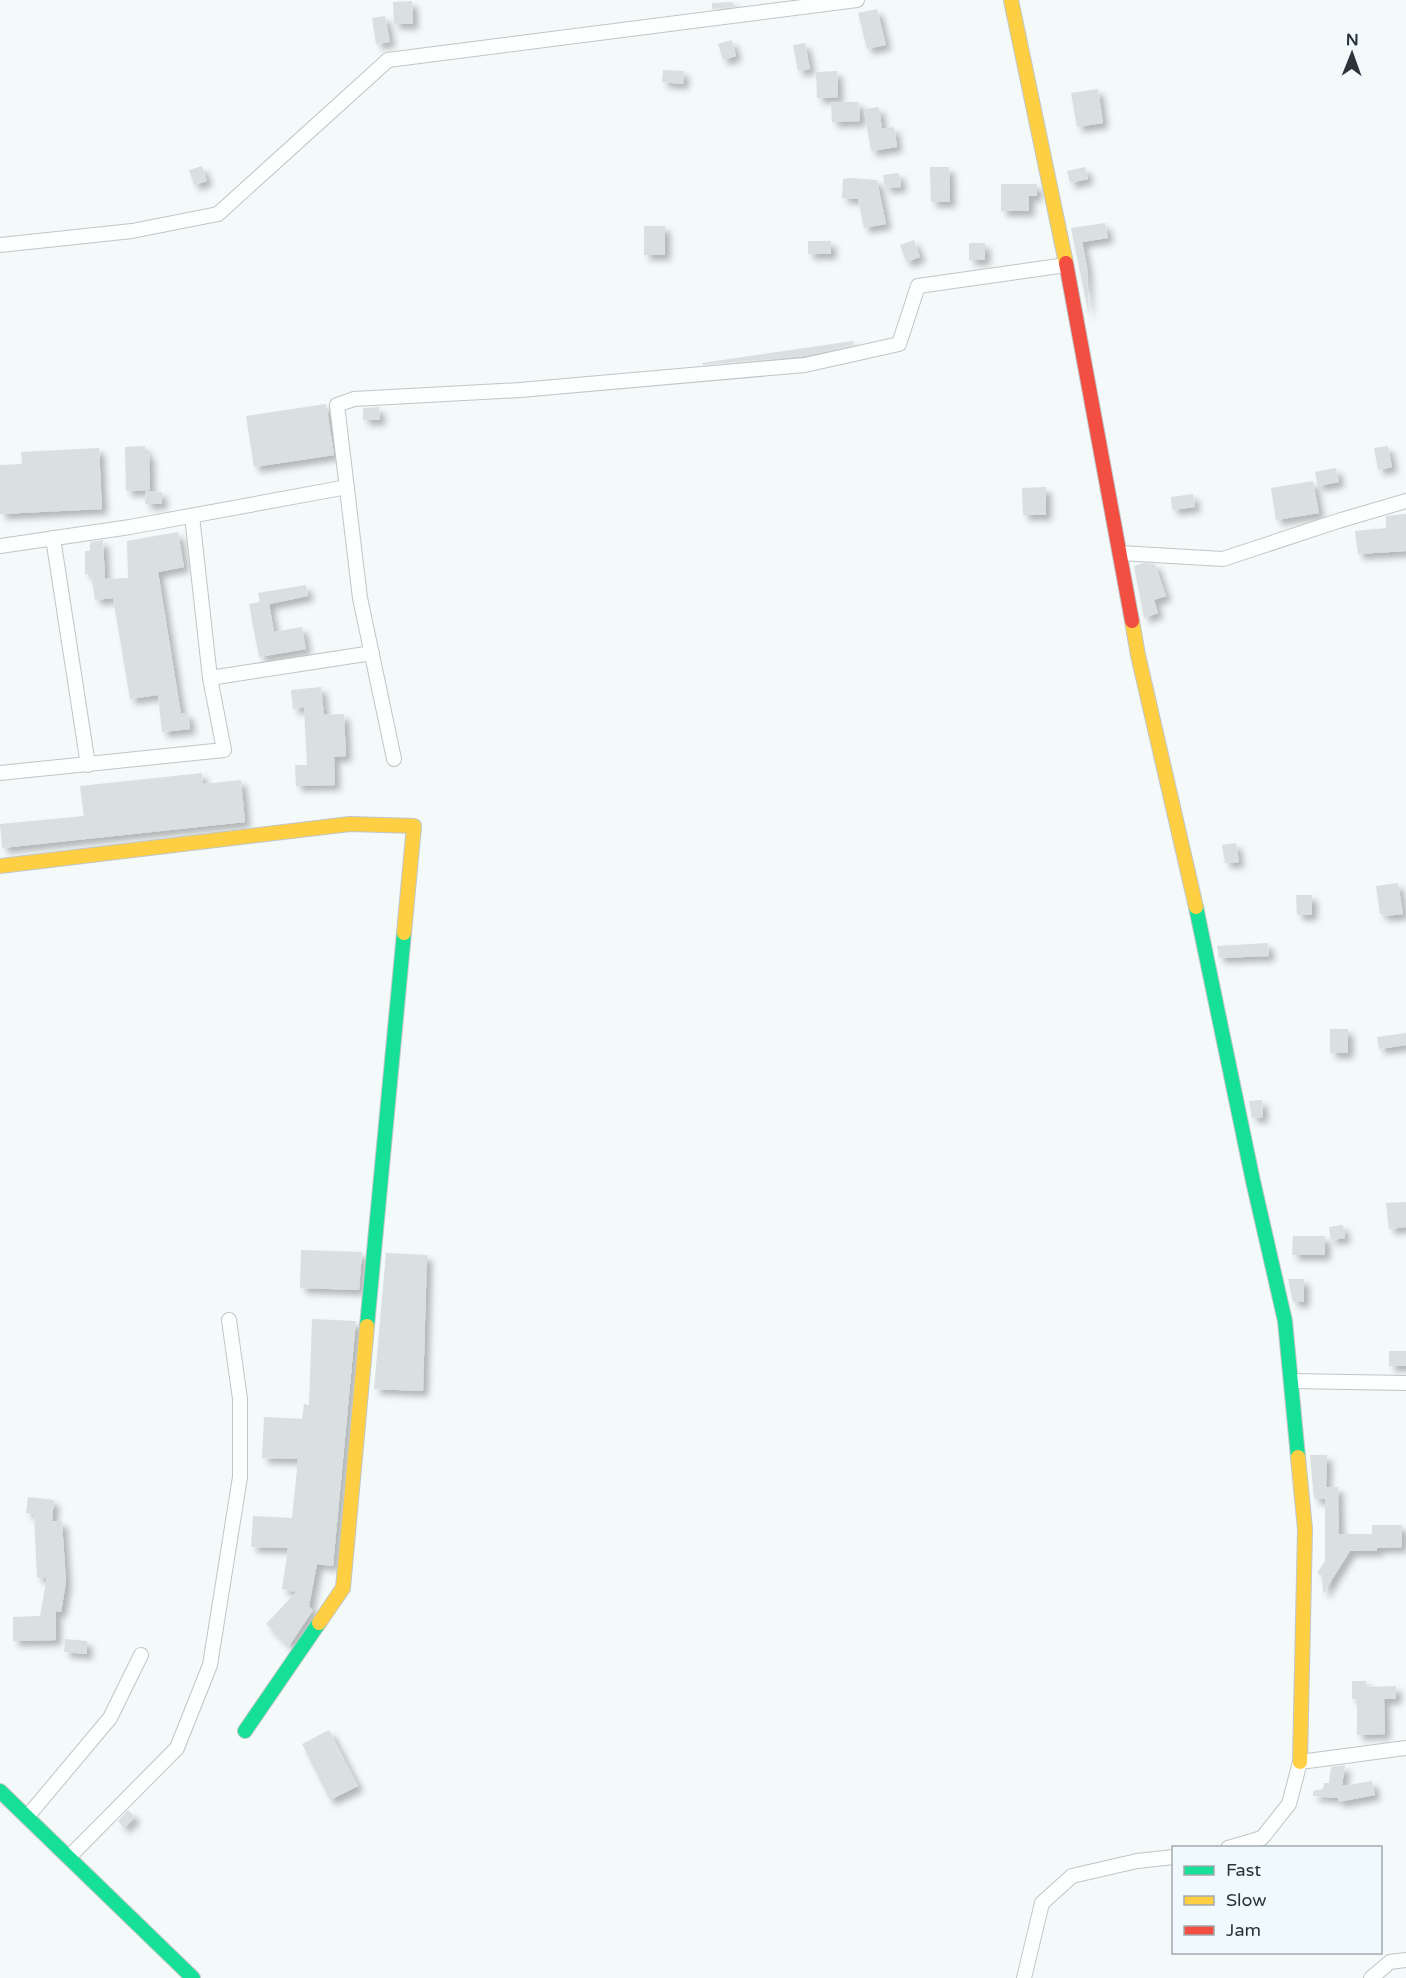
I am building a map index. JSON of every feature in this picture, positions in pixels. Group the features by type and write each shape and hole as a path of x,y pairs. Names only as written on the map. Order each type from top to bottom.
{"main road":[{"path":"1011,0 1066,265 1138,654 1204,945 1285,1321 1305,1529 1300,1762"},
{"path":"0,866 350,824 414,826 343,1588 245,1731"},
{"path":"0,1791 193,1978"}],"street":[{"path":"0,245 132,231 218,214 388,60 857,0"},
{"path":"394,759 360,598 337,405 354,399 520,390 805,365 899,344 918,286 1066,265"},
{"path":"0,546 130,527 347,487"},
{"path":"1120,553 1223,559 1338,520 1406,501"},
{"path":"0,773 224,750 210,678 192,516"},
{"path":"53,538 88,765"},
{"path":"210,678 372,653"},
{"path":"69,1857 177,1748 210,1665 240,1477 240,1399 230,1320"},
{"path":"1291,1381 1406,1383"},
{"path":"27,1817 110,1718 141,1655"},
{"path":"1235,1846 1262,1838 1289,1803 1300,1762 1406,1748"},
{"path":"1024,1978 1042,1904 1072,1876 1137,1861 1172,1857"},
{"path":"1371,1978 1390,1962 1406,1960"}],"building":[{"path":"412,1 413,24 394,24 393,2"},
{"path":"733,2 733,7 712,9 712,3"},
{"path":"877,9 886,45 867,49 858,13"},
{"path":"385,16 390,42 376,44 372,18"},
{"path":"732,40 736,56 723,60 718,44"},
{"path":"805,43 810,69 798,71 793,45"},
{"path":"663,70 684,71 683,84 662,82"},
{"path":"837,71 838,97 817,98 816,72"},
{"path":"1098,89 1103,123 1077,127 1071,93"},
{"path":"831,102 859,102 860,121 832,122"},
{"path":"879,107 882,129 894,127 897,147 871,151 864,109"},
{"path":"202,166 207,181 194,185 189,170"},
{"path":"930,167 949,167 950,202 931,202"},
{"path":"1085,167 1088,179 1070,183 1067,171"},
{"path":"899,173 901,187 885,188 883,175"},
{"path":"843,179 877,180 886,224 864,228 858,199 842,198"},
{"path":"1001,184 1037,184 1037,196 1029,196 1029,211 1001,211"},
{"path":"1105,223 1108,238 1082,242 1087,268 1089,316 1071,228"},
{"path":"644,226 665,226 665,255 644,255"},
{"path":"914,240 920,257 906,262 900,245"},
{"path":"808,241 831,241 831,254 808,254"},
{"path":"969,243 985,243 985,260 969,260"},
{"path":"853,341 853,345 804,356 703,365 702,363"},
{"path":"326,404 334,455 254,467 246,416"},
{"path":"379,407 380,420 363,420 363,408"},
{"path":"145,446 145,453 149,453 150,490 126,491 125,447"},
{"path":"1388,446 1392,467 1378,470 1374,448"},
{"path":"99,448 102,509 0,514 0,465 22,464 21,452"},
{"path":"1336,468 1339,482 1318,486 1315,472"},
{"path":"1313,481 1319,513 1276,520 1271,488"},
{"path":"1046,487 1046,515 1023,515 1022,488"},
{"path":"146,491 162,492 162,504 145,504"},
{"path":"1193,494 1195,507 1172,510 1171,497"},
{"path":"1406,514 1406,551 1358,554 1355,531 1386,528 1386,516"},
{"path":"178,532 184,567 158,572 181,714 188,713 190,729 162,732 158,695 130,699 113,598 95,600 91,574 85,574 85,551 90,551 90,542 103,540 105,579 128,578 127,541"},
{"path":"1143,563 1155,564 1166,596 1154,600 1158,613 1144,618 1134,566"},
{"path":"306,585 308,596 269,604 274,632 302,627 306,649 259,657 249,604 260,602 258,593"},
{"path":"321,687 324,715 344,714 346,756 334,757 335,785 296,786 295,765 307,765 304,707 293,709 291,690"},
{"path":"202,773 203,784 241,780 245,822 2,848 0,824 84,816 80,786"},
{"path":"1236,843 1239,862 1225,863 1222,845"},
{"path":"1398,883 1403,914 1385,916 1385,914 1380,914 1376,886"},
{"path":"1296,895 1312,895 1312,915 1297,915"},
{"path":"1268,943 1269,956 1219,958 1217,946"},
{"path":"1330,1029 1348,1029 1348,1053 1330,1053"},
{"path":"1406,1033 1406,1045 1379,1049 1377,1037"},
{"path":"1262,1100 1263,1117 1252,1118 1249,1101"},
{"path":"1406,1202 1406,1227 1389,1229 1386,1203"},
{"path":"1343,1225 1345,1238 1331,1240 1329,1227"},
{"path":"1293,1236 1325,1236 1325,1255 1292,1255"},
{"path":"301,1250 362,1252 359,1290 300,1288"},
{"path":"386,1253 427,1255 423,1391 374,1389"},
{"path":"1288,1279 1304,1279 1304,1302 1293,1302"},
{"path":"312,1319 356,1321 333,1566 317,1564 309,1606 313,1610 289,1646 266,1624 296,1592 282,1589 288,1548 251,1547 253,1516 292,1518 298,1459 262,1458 264,1417 302,1419 304,1404 309,1405"},
{"path":"1389,1351 1406,1351 1406,1366 1389,1366"},
{"path":"1310,1455 1327,1455 1326,1487 1338,1487 1339,1534 1372,1534 1372,1525 1402,1525 1402,1547 1377,1548 1377,1551 1350,1551 1323,1594 1322,1576 1317,1573 1325,1561 1325,1499 1314,1499"},
{"path":"28,1497 54,1500 52,1521 62,1521 66,1582 61,1612 56,1611 56,1640 13,1641 13,1617 40,1616 47,1577 37,1578 34,1514 26,1513"},
{"path":"65,1639 87,1641 87,1654 64,1652"},
{"path":"1352,1681 1366,1681 1366,1687 1396,1686 1396,1699 1384,1699 1385,1734 1357,1735 1357,1699 1352,1699"},
{"path":"329,1730 358,1786 330,1800 302,1744"},
{"path":"1345,1765 1342,1786 1372,1781 1375,1795 1338,1802 1338,1798 1313,1796 1313,1791 1323,1789 1324,1783 1329,1783 1331,1767"},
{"path":"128,1810 135,1817 124,1828 118,1821"}],"traffic: fast":[{"path":"1196,907 1253,1181 1285,1321 1298,1457"},
{"path":"367,1326 404,933"},
{"path":"245,1731 319,1623"},
{"path":"0,1791 193,1978"}],"traffic: slow":[{"path":"1011,0 1066,263"},
{"path":"1132,621 1196,907"},
{"path":"0,866 350,824 414,826 404,933"},
{"path":"319,1623 343,1588 367,1326"},
{"path":"1298,1457 1305,1529 1300,1762"}],"traffic: jam":[{"path":"1066,263 1132,621"}]}
